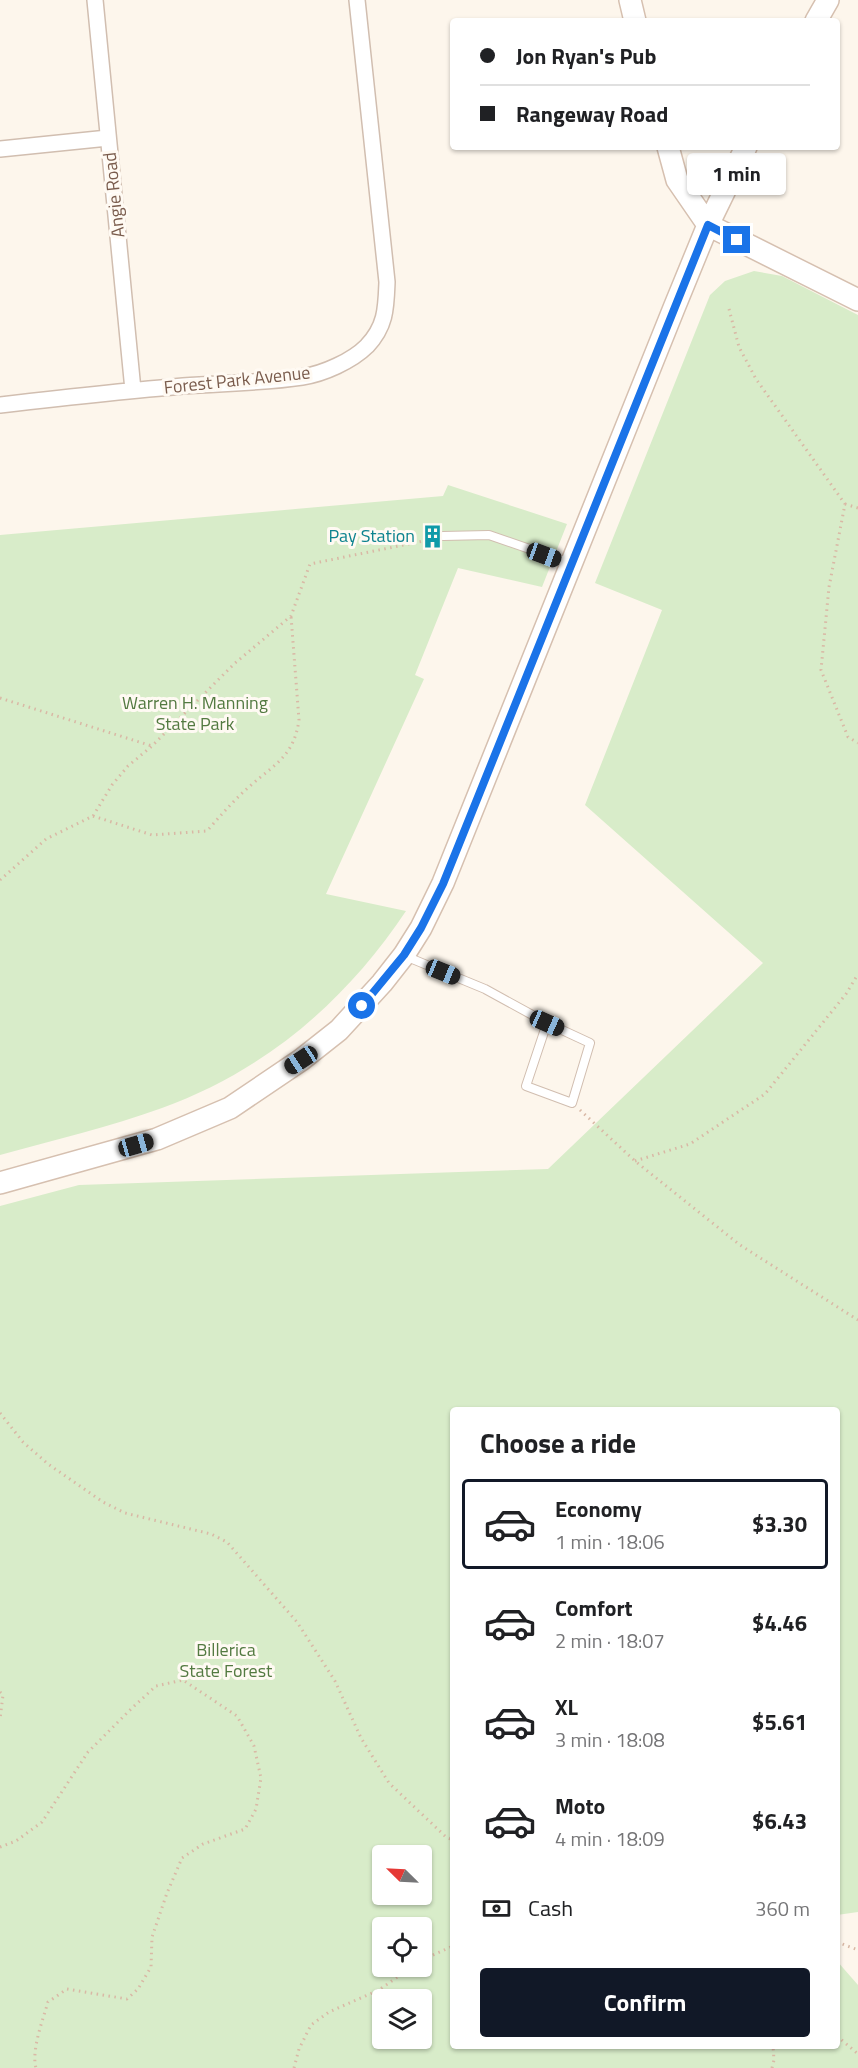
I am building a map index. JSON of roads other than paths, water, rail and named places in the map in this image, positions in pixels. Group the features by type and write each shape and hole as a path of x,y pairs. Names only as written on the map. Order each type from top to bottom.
{"main road":[{"path":"630,0 634,18"},
{"path":"818,18 828,0"},
{"path":"669,150 677,180 708,225 858,300"},
{"path":"0,1183 157,1139 230,1108 301,1060 339,1030 404,955 421,928 443,884 708,225 745,150"}],"street":[{"name":"Angie Road","path":"95,0 133,390"},
{"name":"Forest Park Avenue","path":"0,405 133,390 303,377 334,366 367,346 379,331 386,314 387,282 357,0"},
{"path":"0,149 108,138"}],"lane":[{"path":"443,536 489,535 572,563"},
{"path":"404,955 485,989 547,1023 590,1043 572,1102 525,1086 547,1023"}],"place":[{"name":"Pay Station","path":"433,536"}],"park label":[{"name":"Warren H. Manning State Park","path":"195,713"},
{"name":"Billerica State Forest","path":"226,1660"}]}
